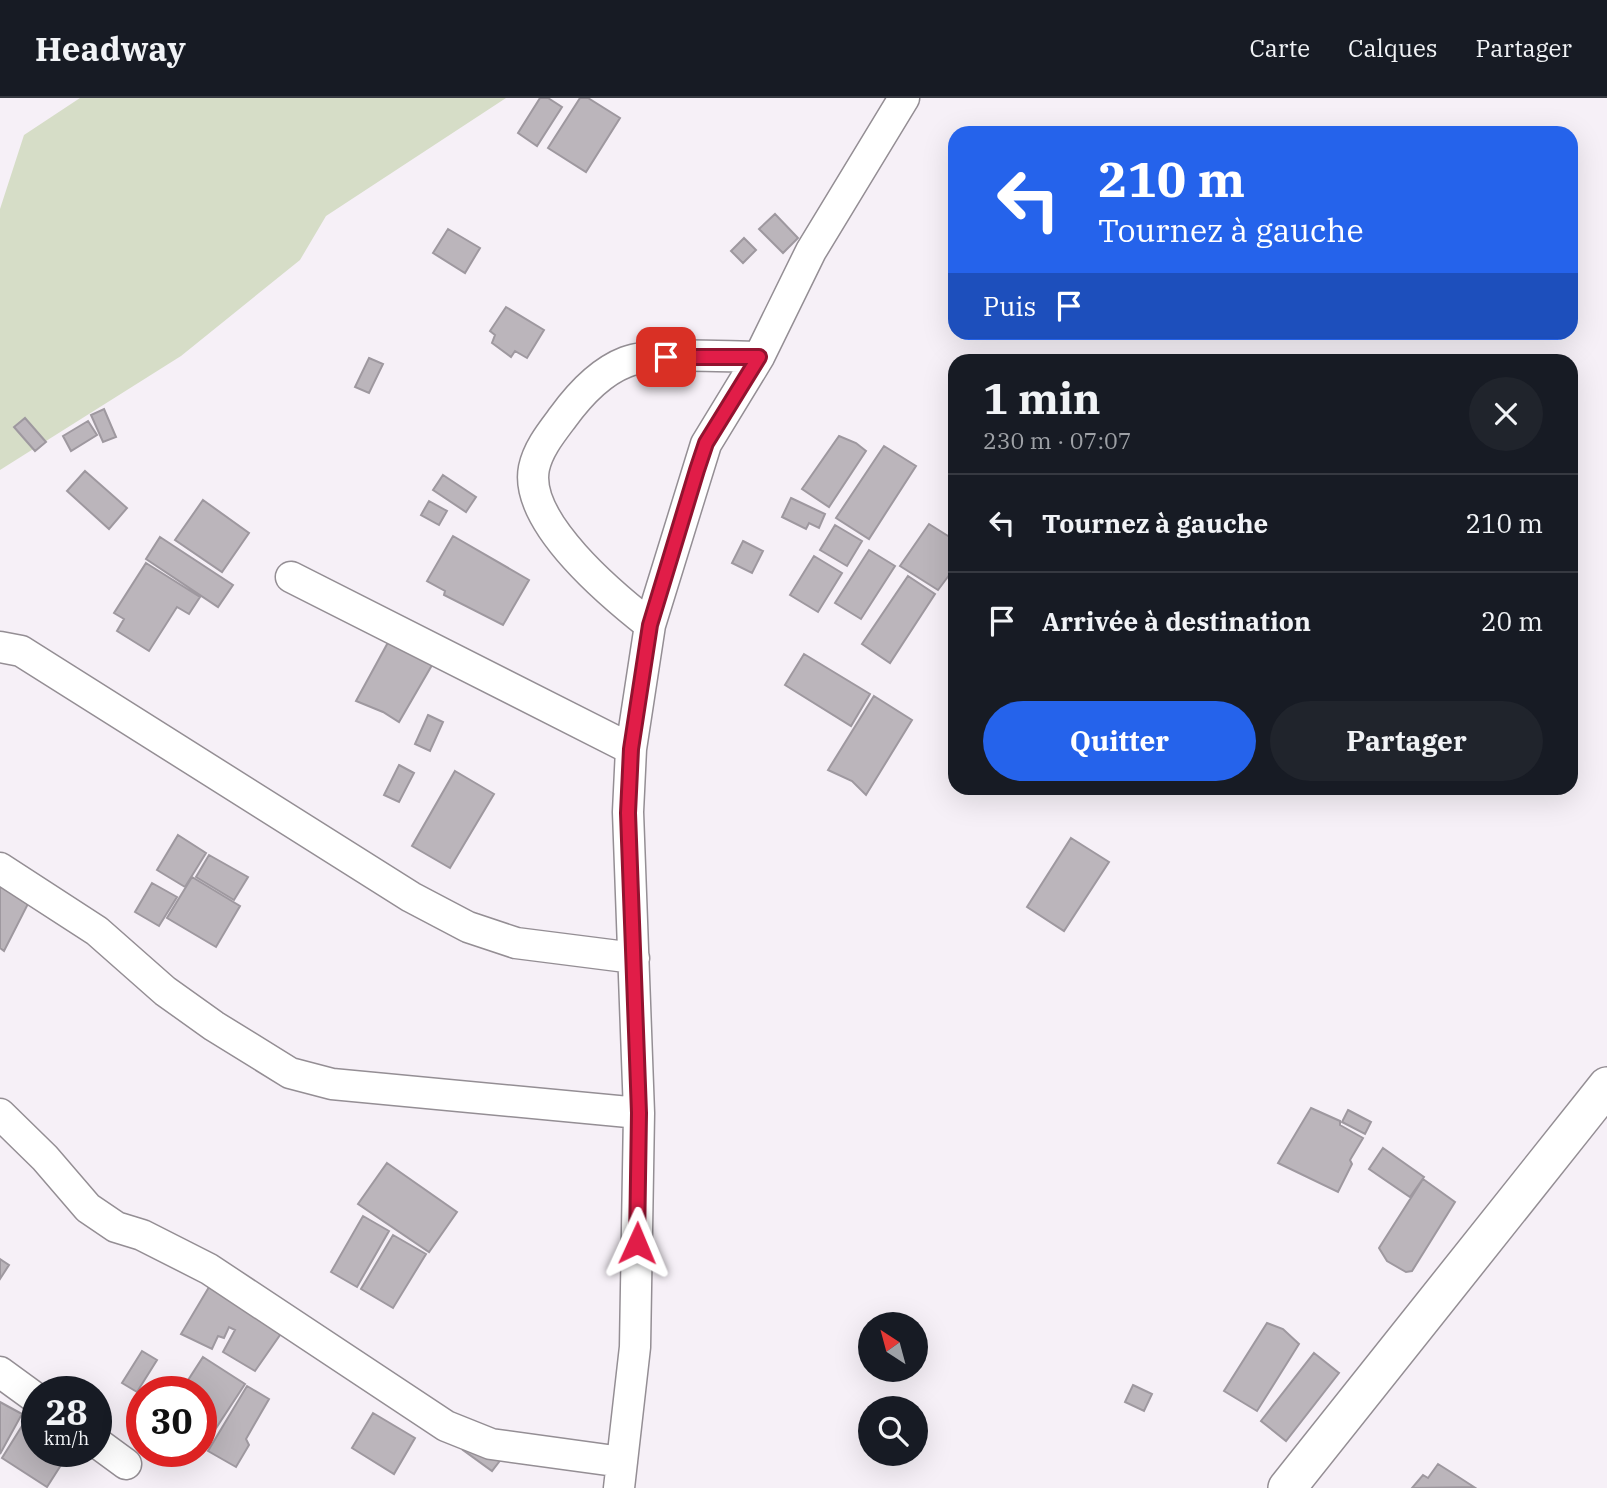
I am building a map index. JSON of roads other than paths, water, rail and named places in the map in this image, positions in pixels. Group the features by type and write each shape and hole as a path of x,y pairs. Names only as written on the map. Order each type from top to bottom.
{"street":[{"path":"0,1114 45,1158 88,1208 116,1227 142,1235 209,1269 446,1426 491,1444 621,1475 635,1347 639,1113 628,813 631,749 650,625 706,443 759,357 811,251 904,98"},
{"path":"650,625 609,593 572,555 538,499 533,469 544,443 572,405 598,378 627,361 666,357 759,357"},
{"path":"291,577 631,749"},
{"path":"0,647 21,651 411,897 468,927 516,943 634,958"},
{"path":"0,868 97,931 166,991 214,1026 290,1073 332,1084 639,1113"},
{"path":"1287,1488 1607,1086"},
{"path":"0,1372 21,1387"},
{"path":"112,1454 126,1464"}]}
